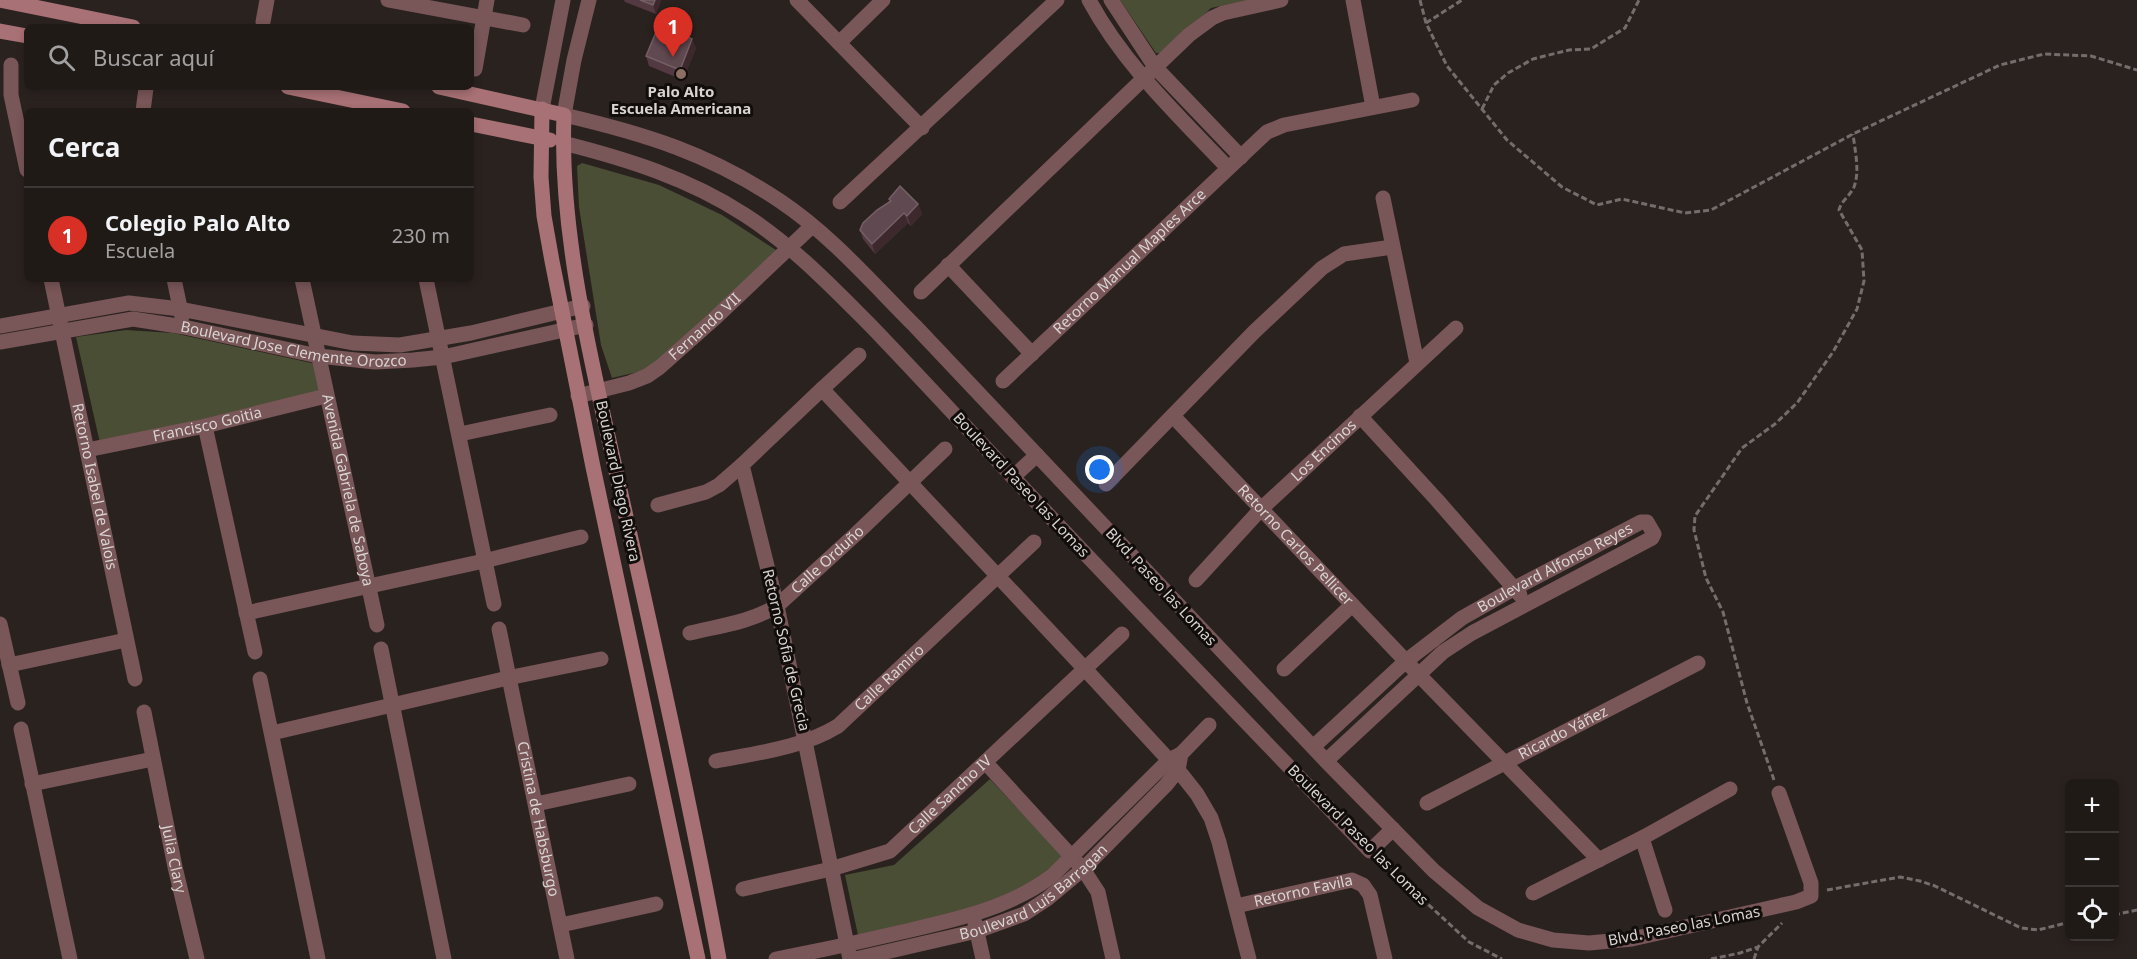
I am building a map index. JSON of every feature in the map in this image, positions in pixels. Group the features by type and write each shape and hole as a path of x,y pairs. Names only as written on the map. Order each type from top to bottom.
{"street":[{"path":"0,0 119,24"},
{"path":"262,22 267,0"},
{"path":"388,0 524,25"},
{"path":"475,69 487,0"},
{"name":"Boulevard Diego Rivera","path":"563,0 542,109 544,216 578,396 698,959"},
{"name":"Boulevard Diego Rivera","path":"589,0 574,60 564,115 563,143 567,205 598,392 719,959"},
{"path":"797,0 922,128"},
{"path":"839,43 883,0"},
{"path":"840,202 1057,0"},
{"path":"1089,0 1142,79 1228,168"},
{"path":"1111,0 1155,67 1241,157"},
{"path":"921,292 1189,35 1223,13 1281,0"},
{"path":"1353,0 1373,107"},
{"path":"0,31 24,35"},
{"path":"11,65 5,94 24,160"},
{"path":"143,108 146,90"},
{"path":"302,90 389,108"},
{"name":"Blvd. Paseo las Lomas","path":"453,90 626,129 678,146 737,174 782,202 812,226 907,318 1326,761 1434,871 1478,908 1518,930 1553,940 1589,943 1632,939 1803,899"},
{"name":"Retorno Manual Maples Arce","path":"1003,381 1267,132 1275,128 1412,100"},
{"name":"Boulevard Paseo las Lomas","path":"474,125 563,143 664,173 744,214 789,248 824,278 876,331 1370,851"},
{"path":"1383,198 1417,363"},
{"name":"Fernando VII","path":"578,396 638,380 660,367 812,226"},
{"path":"1106,484 1254,332 1332,259 1344,254 1392,247"},
{"path":"948,265 1032,354"},
{"name":"Retorno Isabel de Valois","path":"52,282 64,331 135,679"},
{"path":"175,282 184,327"},
{"name":"Avenida Gabriela de Saboya","path":"303,282 377,625"},
{"path":"427,282 494,604"},
{"name":"Boulevard Jose Clemente Orozco","path":"0,326 129,303 180,309 352,344 400,345 439,339 583,306"},
{"name":"Boulevard Jose Clemente Orozco","path":"0,342 133,319 184,327 318,356 375,362 443,357 586,325"},
{"name":"Los Encinos","path":"1196,580 1261,508 1456,328"},
{"path":"658,505 706,492 719,485 859,355"},
{"path":"822,388 1085,669 1176,761 1211,818 1249,959"},
{"name":"Francisco Goitia","path":"87,450 205,426 326,396"},
{"path":"460,434 550,416"},
{"name":"Retorno Carlos Pellicer","path":"1173,416 1406,662 1599,860"},
{"path":"1360,416 1527,604"},
{"path":"205,426 255,652"},
{"name":"Calle Orduño","path":"690,633 741,622 767,613 777,606 945,448"},
{"path":"1013,477 1038,455"},
{"name":"Retorno Sofia de Grecia","path":"742,465 777,606 831,869 851,954"},
{"name":"Boulevard Alfonso Reyes","path":"1313,747 1406,662 1462,618 1641,522 1647,522 1654,534 1652,538 1472,633 1443,652 1326,761"},
{"path":"246,613 484,561 581,537"},
{"name":"Calle Ramiro","path":"716,761 806,741 838,726 1034,542"},
{"path":"1284,669 1352,605"},
{"path":"0,624 18,703"},
{"name":"Cristina de Habsburgo","path":"499,629 567,959"},
{"name":"Calle Sancho IV","path":"743,889 831,869 890,851 1122,634"},
{"path":"9,665 126,640"},
{"path":"381,649 444,959"},
{"path":"272,733 508,678 601,659"},
{"name":"Ricardo Yáñez","path":"1426,803 1698,663"},
{"path":"636,671 658,667"},
{"path":"260,679 318,959"},
{"path":"1381,686 1393,698"},
{"name":"Julia Clary","path":"144,712 197,959"},
{"path":"1348,717 1360,729"},
{"path":"776,959 851,954 1014,900 1035,888 1072,858 1176,761 1209,725"},
{"path":"21,729 69,959"},
{"path":"32,784 153,759"},
{"name":"Boulevard Luis Barragan","path":"851,954 977,931 1024,914 1065,886 1083,869 1166,785 1176,761"},
{"path":"986,763 1083,869 1098,892 1113,959"},
{"path":"536,804 629,784"},
{"path":"1533,893 1730,789"},
{"path":"1779,793 1811,883 1803,899"},
{"path":"1370,851 1393,829"},
{"path":"1642,837 1665,910"},
{"name":"Retorno Favila","path":"1236,906 1352,880 1363,885 1370,895 1385,959"},
{"path":"561,925 656,904"},
{"path":"973,915 983,959"}],"path":[{"path":"1420,0 1426,23 1447,66 1507,141 1562,187 1597,205 1622,199 1685,213 1711,210 1853,134 2000,64 2044,54 2091,56 2137,70"},
{"path":"1426,23 1462,0"},
{"path":"1481,109 1494,85 1508,73 1533,59 1569,50 1591,49 1625,28 1639,0"},
{"path":"1779,793 1747,704 1723,612 1706,578 1694,530 1695,516 1742,448 1775,424 1797,403 1833,352 1857,309 1864,281 1862,250 1839,210 1840,204 1850,194 1854,185 1856,174 1853,134"},
{"name":"Boulevard Paseo las Lomas","path":"1370,851 1469,942 1502,959"},
{"path":"1711,959 1740,953 1758,946 1803,899 1834,888 1900,877 1935,886 2021,928 2038,930 2065,923"},
{"path":"2119,914 2137,910"},
{"path":"1754,959 1758,946"}],"green space":[{"path":"1120,0 1249,0 1211,8 1165,53 1156,53"},
{"path":"582,163 659,185 722,215 779,252 650,369 612,378 601,345 579,207 577,166"},
{"path":"126,330 173,333 316,364 322,391 100,443 76,337"},
{"path":"990,779 1066,860 1036,887 957,914 858,935 845,875 894,865"}],"building":[{"path":"640,0 655,0 653,5"},
{"path":"659,25 692,39 680,70 646,56"},
{"path":"900,186 918,204 907,216 904,213 872,244 860,230 863,223 891,201 889,199"}],"place":[{"name":"Colegio Palo Alto","path":"673,57"},
{"name":"Palo Alto Escuela Americana","path":"681,74"}]}
